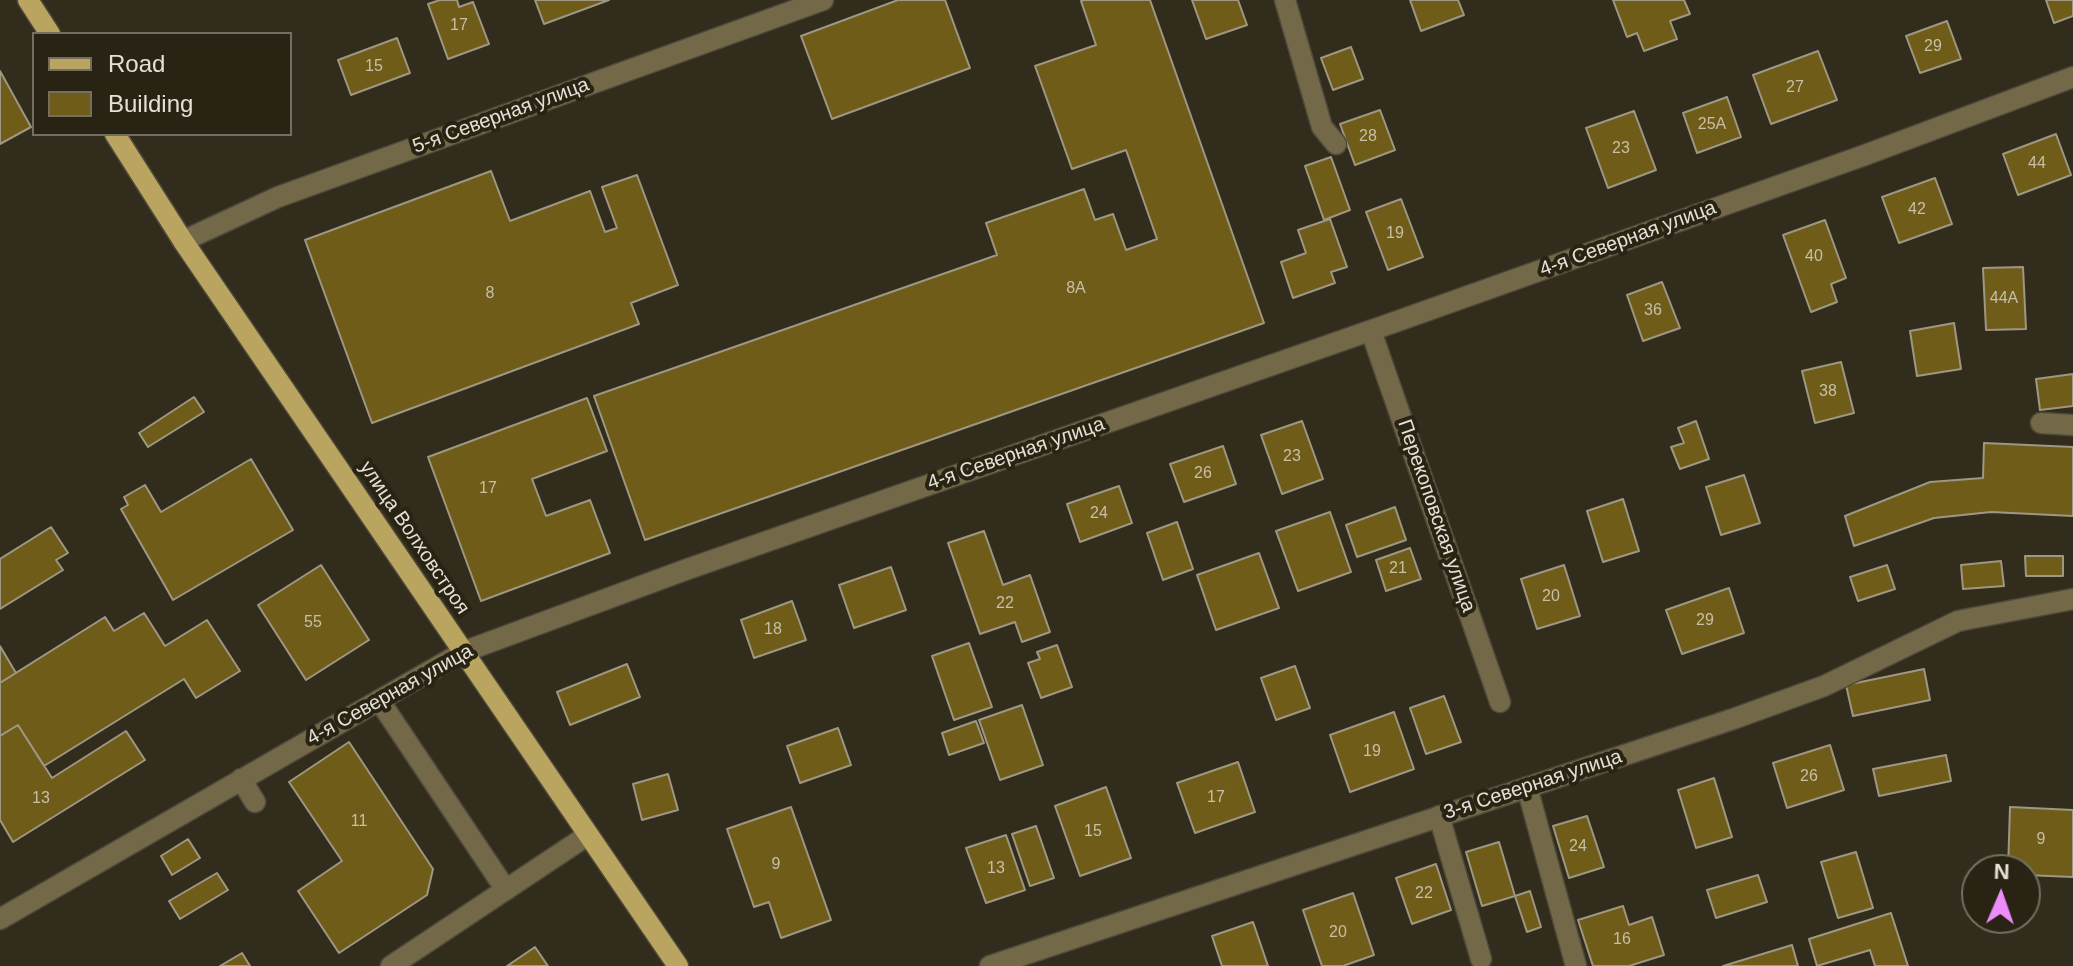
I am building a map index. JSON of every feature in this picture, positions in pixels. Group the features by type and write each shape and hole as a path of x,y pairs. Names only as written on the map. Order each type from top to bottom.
{"main road":[{"path":"28,0 49,32"},
{"name":"улица Волховстроя","path":"116,136 183,241 678,966"}],"street":[{"name":"5-я Северная улица","path":"183,241 278,197 823,0"},
{"path":"1285,0 1322,127 1336,144"},
{"name":"4-я Северная улица","path":"0,919 463,652 685,570 1865,155 2073,77"},
{"name":"Перекоповская улица","path":"1371,331 1500,702"},
{"path":"2041,423 2073,425"},
{"name":"3-я Северная улица","path":"990,966 1824,686 1958,621 2073,599"},
{"path":"379,700 506,890"},
{"path":"241,779 255,802"},
{"path":"1527,787 1576,966"},
{"path":"1439,816 1481,959"},
{"path":"391,966 588,835"}],"building":[{"path":"457,0 459,7 473,2 489,44 448,59 428,4"},
{"path":"535,0 609,0 544,24"},
{"path":"898,0 945,0 970,68 832,119 801,36"},
{"path":"1150,0 1264,323 645,540 594,396 997,255 986,223 1084,189 1095,220 1113,214 1126,250 1157,239 1126,150 1072,169 1035,66 1096,45 1081,1"},
{"path":"1192,0 1238,0 1247,25 1206,39"},
{"path":"1410,0 1458,0 1464,15 1421,31"},
{"path":"1613,0 1684,0 1690,14 1670,21 1677,39 1644,51 1637,33 1627,37"},
{"path":"2046,0 2073,0 2073,16 2054,23"},
{"path":"1947,21 1961,59 1920,73 1906,36"},
{"path":"397,38 410,73 351,95 338,60"},
{"path":"1351,47 1363,79 1333,90 1321,58"},
{"path":"1818,51 1837,100 1771,124 1753,75"},
{"path":"0,71 31,127 0,144"},
{"path":"1727,97 1741,137 1697,153 1683,113"},
{"path":"1380,110 1395,150 1355,165 1340,124"},
{"path":"1634,111 1656,170 1608,188 1586,128"},
{"path":"2056,134 2071,175 2018,195 2003,154"},
{"path":"1331,157 1350,210 1324,220 1305,166"},
{"path":"491,171 510,221 590,191 605,232 617,228 602,187 637,175 678,285 631,303 639,324 372,423 305,240"},
{"path":"1935,178 1952,224 1899,243 1882,197"},
{"path":"1401,199 1423,257 1388,270 1366,212"},
{"path":"1330,219 1347,267 1331,272 1335,283 1293,298 1281,262 1306,253 1298,230"},
{"path":"1825,220 1846,278 1831,284 1837,302 1811,312 1783,235"},
{"path":"2023,267 2026,329 1986,330 1983,268"},
{"path":"1662,282 1680,328 1643,341 1627,295"},
{"path":"1954,323 1961,369 1917,376 1910,331"},
{"path":"1841,362 1854,413 1815,423 1802,371"},
{"path":"2073,374 2073,406 2040,410 2036,379"},
{"path":"194,397 204,412 148,447 139,433"},
{"path":"587,398 607,451 532,479 546,516 590,500 610,553 481,601 428,457"},
{"path":"1302,421 1323,479 1282,494 1261,435"},
{"path":"1696,421 1709,459 1680,469 1671,447 1684,443 1678,428"},
{"path":"1984,443 2073,447 2073,516 1991,512 1934,518 1854,546 1845,516 1930,482 1983,478"},
{"path":"1223,446 1236,484 1184,502 1170,464"},
{"path":"251,459 293,530 173,600 121,509 128,505 124,497 145,485 161,512"},
{"path":"1744,475 1760,523 1721,535 1706,487"},
{"path":"1119,486 1132,523 1080,542 1067,504"},
{"path":"1623,499 1639,551 1603,562 1587,511"},
{"path":"1395,507 1406,540 1357,557 1346,525"},
{"path":"1330,512 1351,572 1298,591 1276,531"},
{"path":"1177,522 1193,569 1163,580 1147,533"},
{"path":"51,527 68,553 56,560 63,570 0,609 0,559"},
{"path":"984,531 1003,585 1030,575 1050,632 1022,642 1015,622 980,634 948,543"},
{"path":"1410,548 1421,579 1386,591 1376,560"},
{"path":"1259,553 1279,608 1216,630 1197,575"},
{"path":"2025,556 2063,556 2063,576 2026,576"},
{"path":"2001,561 2004,586 1963,589 1961,565"},
{"path":"321,565 369,640 306,680 258,605"},
{"path":"1564,565 1580,616 1537,629 1521,579"},
{"path":"1887,565 1895,589 1858,601 1850,577"},
{"path":"891,567 906,610 854,628 839,585"},
{"path":"1729,588 1744,633 1682,654 1666,610"},
{"path":"792,601 806,640 754,658 741,620"},
{"path":"144,613 165,646 207,620 240,671 196,698 184,679 44,766 18,725 0,736 0,683 105,617 114,631"},
{"path":"969,643 992,707 954,720 932,656"},
{"path":"1057,645 1072,687 1041,698 1028,663 1040,659 1037,652"},
{"path":"0,646 16,673 0,683"},
{"path":"627,664 640,697 570,725 557,692"},
{"path":"1295,666 1310,708 1276,720 1261,678"},
{"path":"1924,669 1930,700 1853,716 1846,685"},
{"path":"1444,696 1461,742 1426,754 1410,708"},
{"path":"1022,705 1043,765 1000,780 979,720"},
{"path":"1394,712 1414,769 1350,792 1330,735"},
{"path":"976,721 984,743 949,755 942,733"},
{"path":"18,725 52,778 126,731 145,760 13,842 0,820 0,736"},
{"path":"838,728 851,765 800,783 787,746"},
{"path":"349,742 433,869 427,895 339,953 298,891 342,861 289,782"},
{"path":"1830,745 1844,790 1787,808 1773,763"},
{"path":"1946,755 1951,781 1879,796 1873,769"},
{"path":"1238,762 1255,812 1195,833 1177,783"},
{"path":"668,774 678,810 642,820 633,784"},
{"path":"1714,778 1732,837 1696,848 1678,790"},
{"path":"1106,787 1131,858 1080,876 1055,806"},
{"path":"791,807 831,920 781,938 769,902 754,907 727,829"},
{"path":"2010,807 2073,810 2073,877 2041,876 2041,854 2009,854"},
{"path":"1587,816 1604,867 1569,878 1553,826"},
{"path":"1036,826 1054,878 1030,886 1012,834"},
{"path":"1006,835 1025,890 986,903 966,848"},
{"path":"188,839 200,858 172,875 161,856"},
{"path":"1499,842 1515,896 1482,906 1466,852"},
{"path":"1856,852 1873,908 1838,918 1821,862"},
{"path":"1436,864 1451,910 1412,924 1396,878"},
{"path":"217,873 228,890 180,919 169,901"},
{"path":"1758,875 1767,902 1716,918 1707,890"},
{"path":"1530,891 1541,927 1527,932 1515,896"},
{"path":"1353,893 1374,955 1343,966 1322,966 1303,910"},
{"path":"1623,906 1629,925 1652,917 1664,955 1629,966 1593,966 1578,920"},
{"path":"1891,913 1908,966 1875,966 1870,950 1817,966 1809,939"},
{"path":"1253,922 1268,966 1222,966 1212,936"},
{"path":"1792,945 1798,966 1723,966"},
{"path":"535,947 548,966 507,966"},
{"path":"242,953 250,966 220,966"}]}
